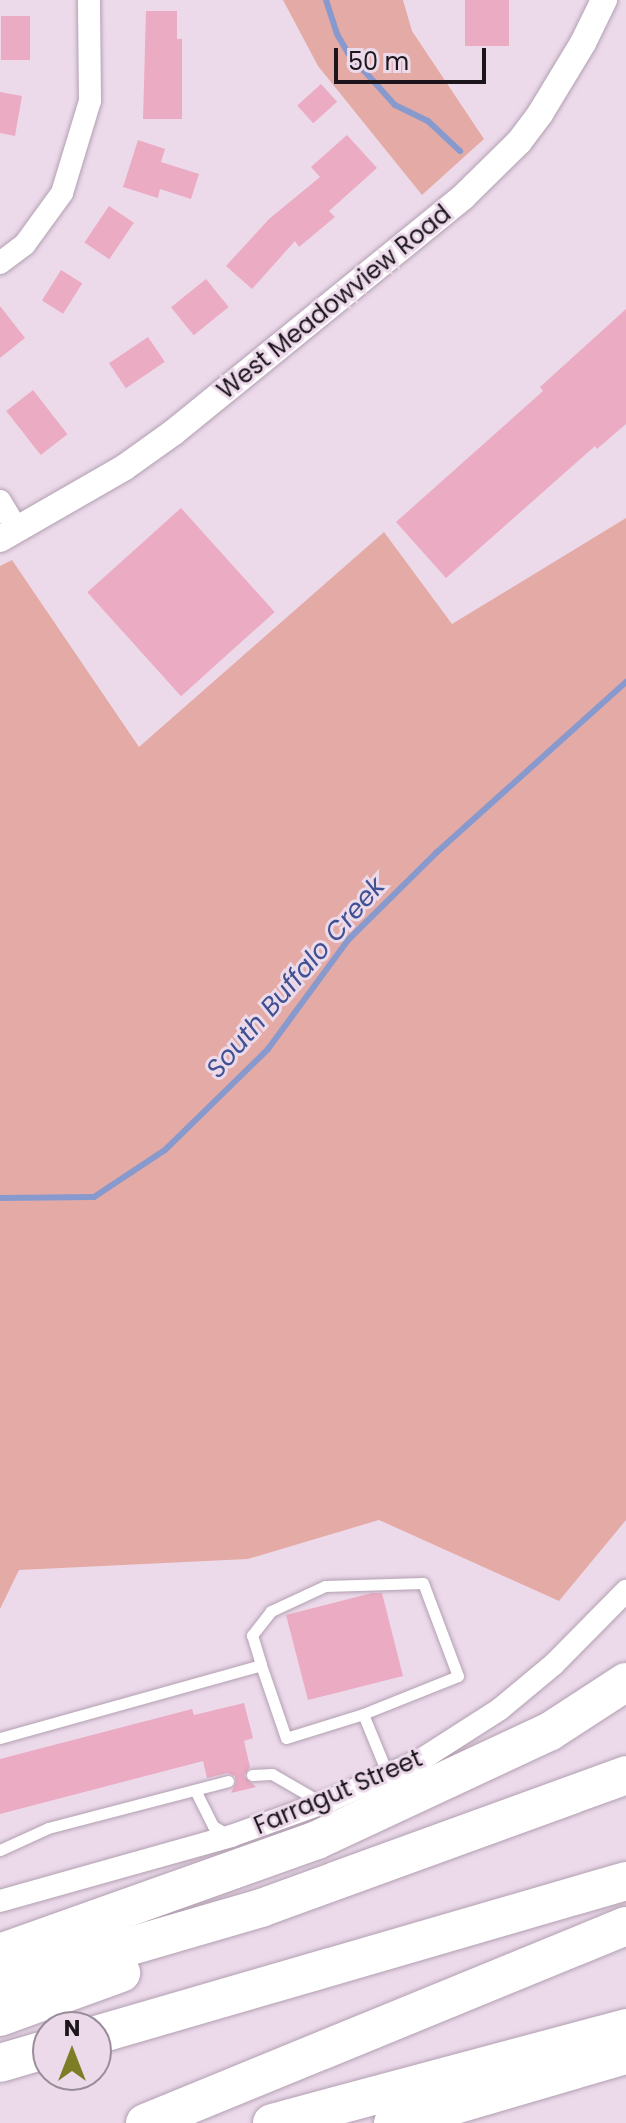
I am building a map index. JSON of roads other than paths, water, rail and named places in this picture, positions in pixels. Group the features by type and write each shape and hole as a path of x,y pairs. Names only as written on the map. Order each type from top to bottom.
{"highway":[{"path":"0,1953 317,1840 549,1732 626,1682"},
{"path":"0,1984 261,1908 626,1775"},
{"path":"112,2030 626,1881"},
{"path":"0,2017 156,1960 261,1908"},
{"path":"145,2123 626,1926"},
{"path":"272,2123 626,2028"},
{"path":"0,2063 32,2054"},
{"path":"393,2123 626,2055"}],"street":[{"path":"0,263 25,244 62,193 90,101 89,0"},
{"name":"West Meadowview Road","path":"8,534 125,467 174,432 463,197 519,142 540,114 604,0"},
{"path":"0,501 8,534"},
{"name":"Farragut Street","path":"2,1897 231,1836 323,1803 419,1761 500,1709 554,1664 626,1591"}],"lane":[{"path":"423,1583 458,1676 363,1714 286,1738 261,1665 252,1635 271,1611 325,1586 423,1583"},
{"path":"0,1738 261,1665"},
{"path":"363,1714 388,1775"},
{"path":"252,1775 272,1774 323,1803"},
{"path":"1,1847 48,1828 228,1781"},
{"path":"195,1790 213,1826 231,1836"}],"waterway":[{"path":"326,0 337,34 348,53 395,105 428,121 460,151"},
{"name":"South Buffalo Creek","path":"0,1198 94,1197 165,1150 268,1049 348,940 436,853 626,682"}]}
